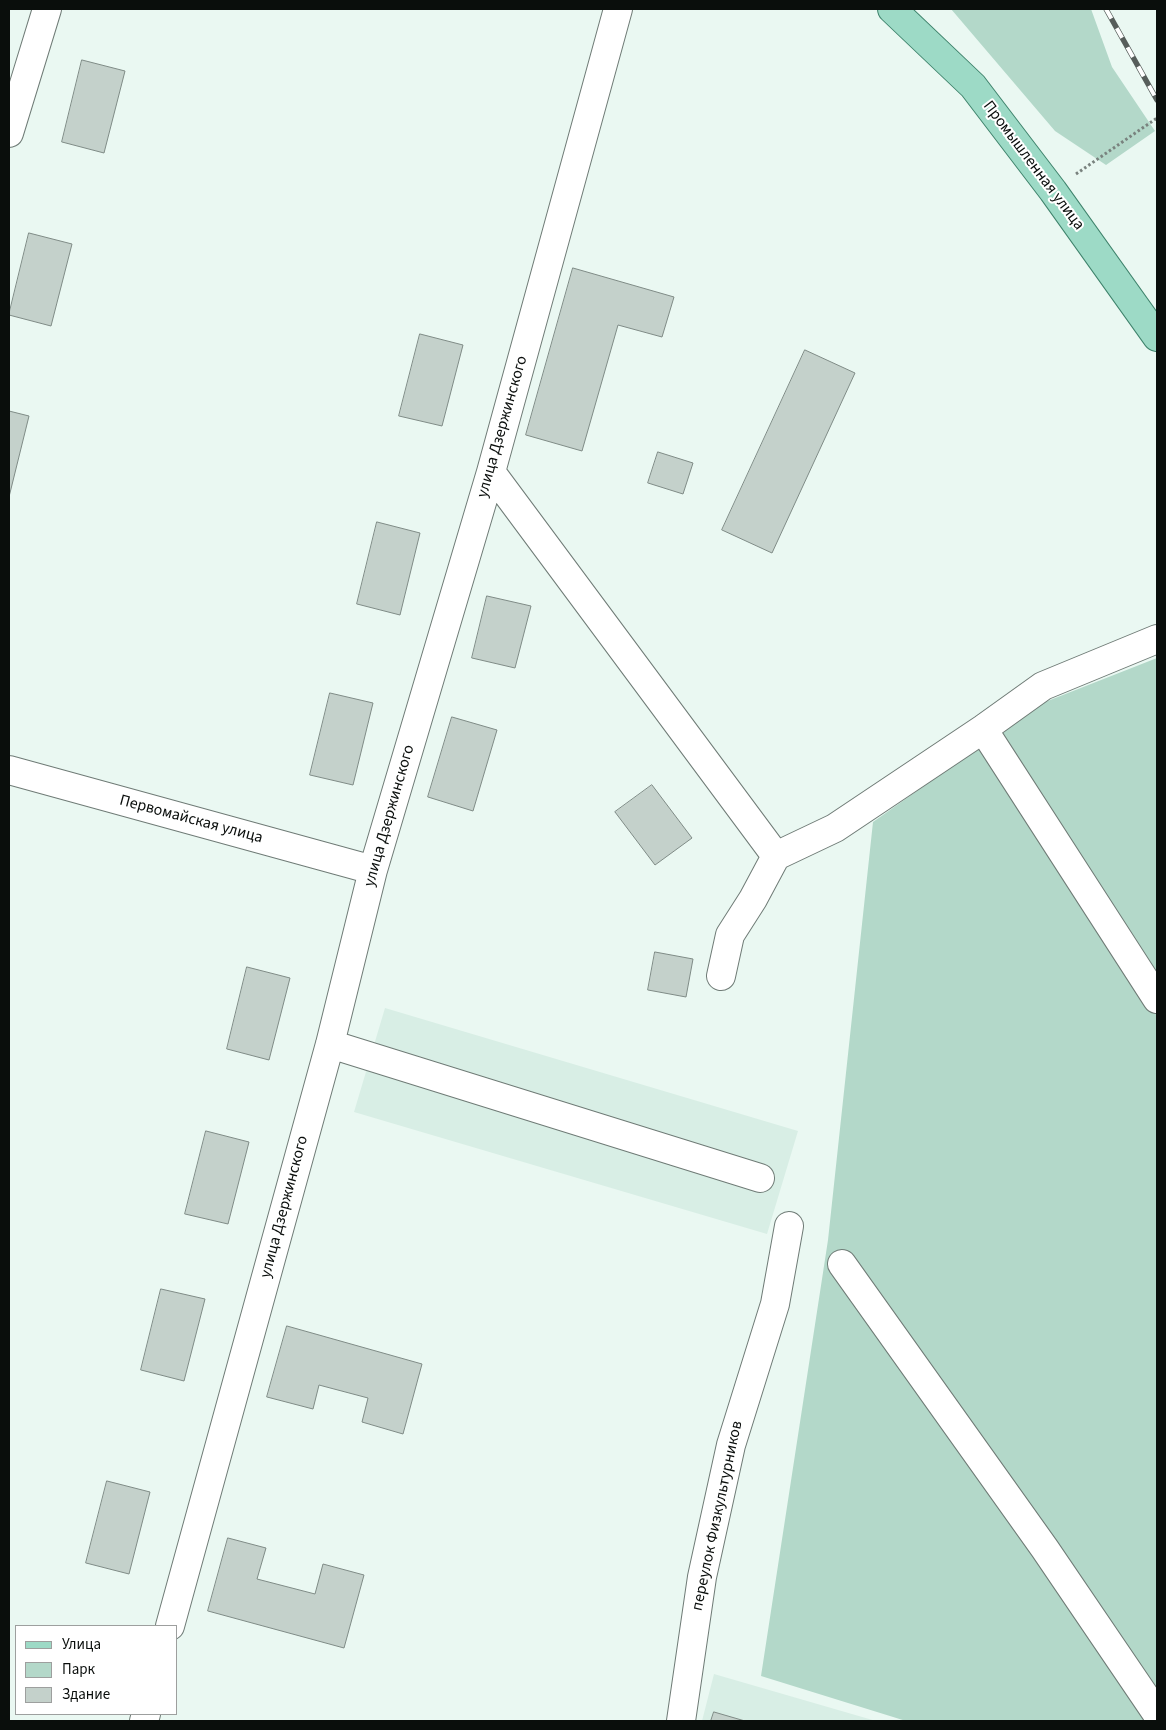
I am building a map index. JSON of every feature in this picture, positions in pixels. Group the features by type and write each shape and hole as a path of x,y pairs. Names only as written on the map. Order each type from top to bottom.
{"main road":[{"name":"Промышленная улица","path":"892,9 973,86 1053,190 1157,337"}],"street":[{"path":"9,133 47,9"},
{"name":"улица Дзержинского","path":"170,1625 330,1044 373,870 491,472 618,9"},
{"path":"491,472 776,856"},
{"path":"721,976 730,935 753,899 776,856 834,828 1043,686 1157,639"},
{"path":"982,729 1157,1000"},
{"name":"Первомайская улица","path":"9,770 373,870"},
{"path":"330,1044 760,1178"},
{"name":"переулок Физкультурников","path":"681,1721 702,1578 726,1464 775,1304 789,1226"},
{"path":"842,1264 1045,1549 1157,1714"}],"path":[{"path":"1053,190 1157,118"}],"shaded area":[{"path":"385,1008 798,1131 767,1234 354,1112"},
{"path":"714,1674 876,1721 702,1721"}],"green space":[{"path":"951,9 1091,9 1112,67 1155,131 1106,165 1055,131"},
{"path":"1157,658 1157,1721 906,1721 761,1676 828,1240 873,822 1040,704"}],"building":[{"path":"82,60 125,71 104,153 62,142"},
{"path":"29,233 72,244 51,326 9,315"},
{"path":"573,268 674,297 662,337 618,325 582,451 526,435"},
{"path":"420,334 463,345 442,426 399,416"},
{"path":"805,350 855,373 772,553 722,530"},
{"path":"9,411 29,416 9,497"},
{"path":"658,452 693,463 683,494 648,483"},
{"path":"377,522 420,533 400,615 357,604"},
{"path":"487,596 531,606 515,668 472,658"},
{"path":"330,693 373,703 353,785 310,775"},
{"path":"452,717 497,730 473,811 428,797"},
{"path":"652,785 692,838 655,865 615,812"},
{"path":"655,952 693,959 686,997 648,990"},
{"path":"247,967 290,978 269,1060 227,1049"},
{"path":"206,1131 249,1142 228,1224 185,1214"},
{"path":"161,1289 205,1299 184,1381 141,1370"},
{"path":"287,1326 422,1364 403,1434 362,1422 368,1398 319,1385 313,1409 267,1397"},
{"path":"107,1481 150,1492 129,1574 86,1563"},
{"path":"228,1538 266,1548 257,1579 315,1594 323,1564 364,1575 344,1648 208,1611"},
{"path":"714,1712 745,1721 711,1721"}],"railway":[{"path":"1106,9 1157,100"}]}
